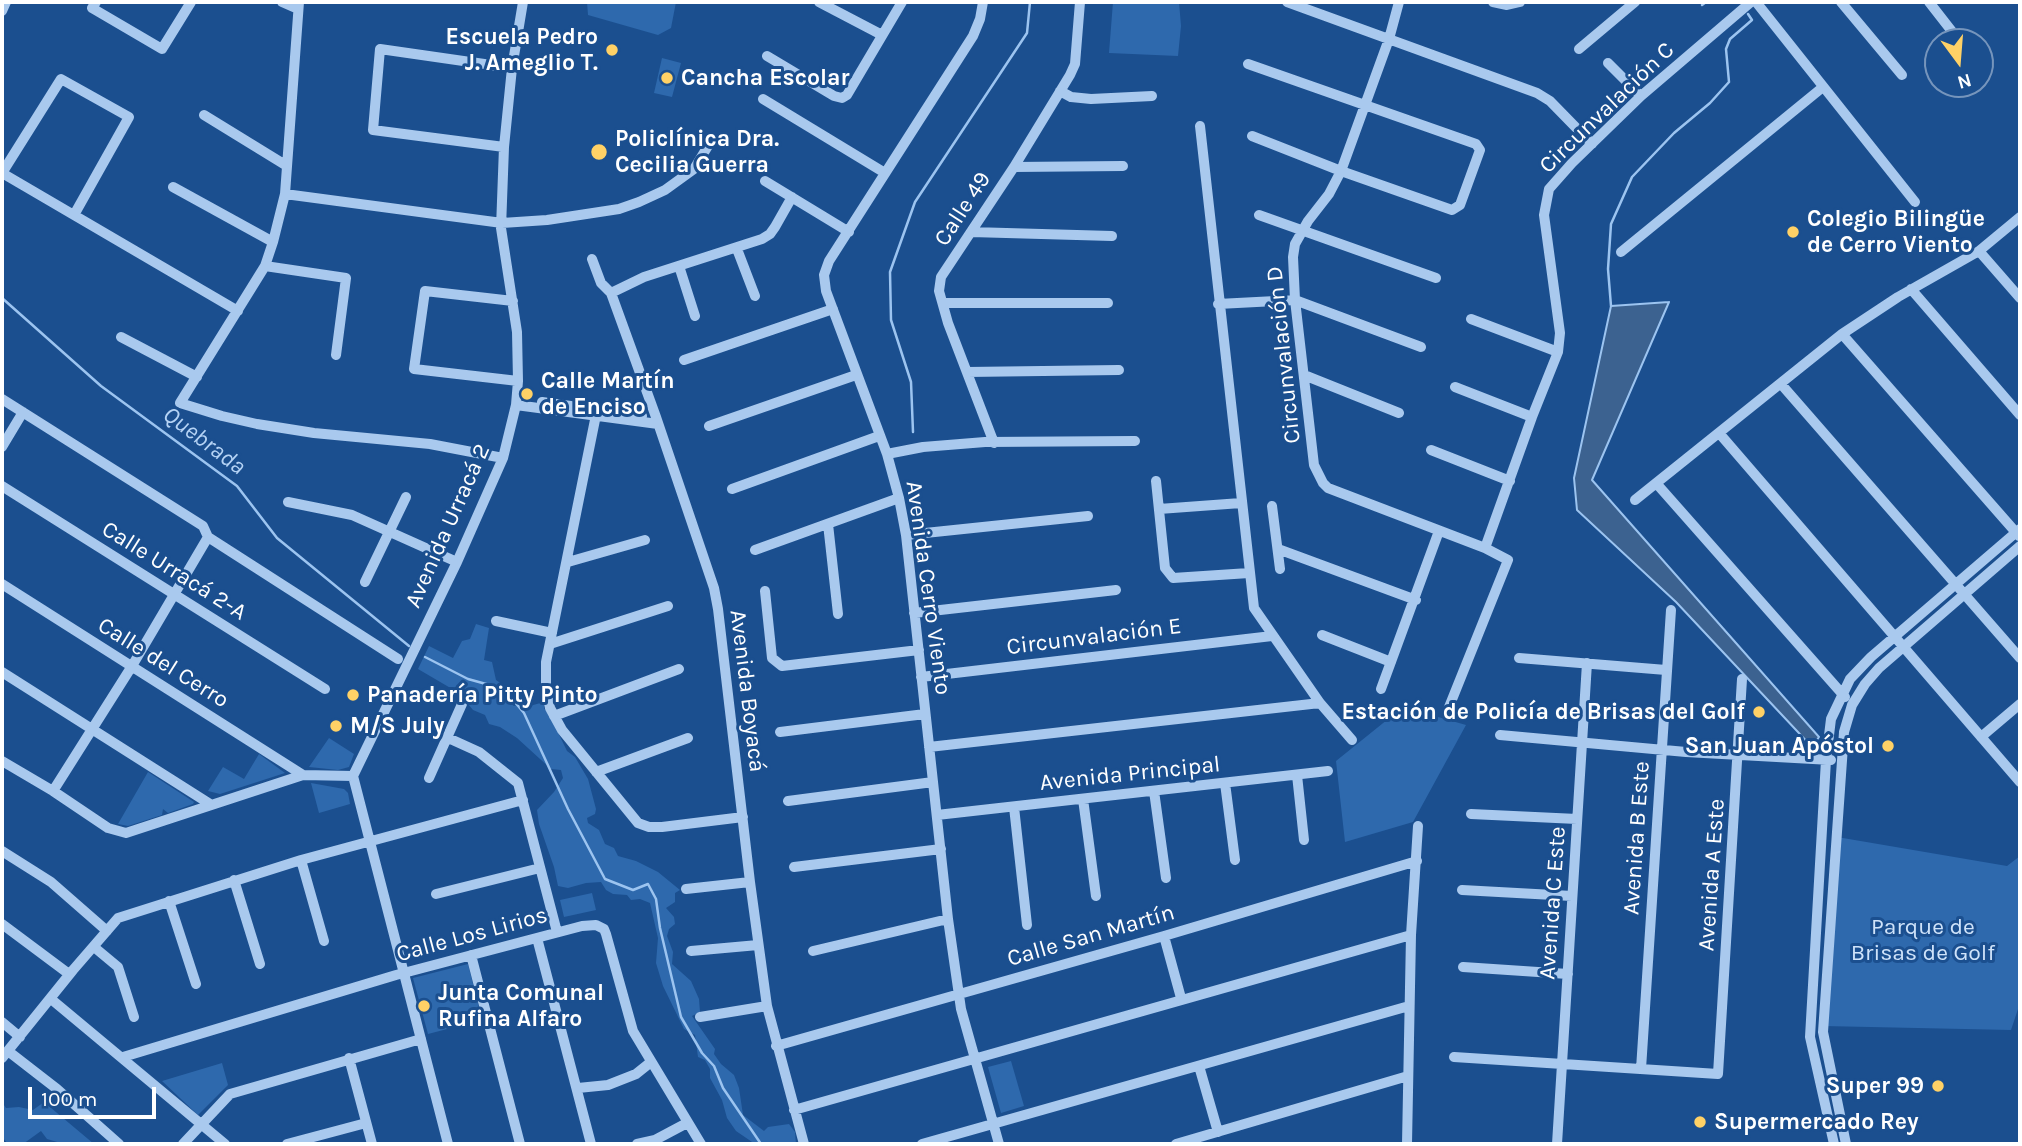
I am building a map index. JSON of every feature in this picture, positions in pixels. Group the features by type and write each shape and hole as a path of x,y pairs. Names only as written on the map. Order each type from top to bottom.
{"street":[{"path":"2,11 6,2"},
{"path":"96,2 92,8 162,49 191,2"},
{"path":"282,2 299,6 285,194 273,243 265,266 180,403 222,416 314,433 430,444 503,458"},
{"name":"Avenida Urracá 2","path":"353,776 457,562 503,458 516,402 517,332 502,223 504,147 512,68 523,2"},
{"path":"819,2 882,35"},
{"path":"767,55 834,96 842,97 847,95 902,2"},
{"name":"Avenida Cerro Viento","path":"983,2 973,36 828,261 824,275 833,309 887,454 900,498 959,994 999,1144"},
{"name":"Calle 49","path":"993,443 939,291 941,277 1014,167 1075,64 1080,2"},
{"path":"1287,2 1537,93 1549,101 1592,144"},
{"name":"Circunvalación D","path":"1399,2 1389,39 1341,171 1329,194 1303,229 1293,251 1295,300 1314,465 1318,476 1328,488 1439,531"},
{"path":"1493,2 1507,5 1520,2"},
{"path":"1579,49 1635,2"},
{"path":"1753,2 1915,202"},
{"name":"Circunvalación C","path":"1485,548 1558,352 1560,333 1545,215 1545,202 1552,184 1641,96 1753,2"},
{"path":"1841,2 1902,75"},
{"path":"1929,2 1949,28"},
{"path":"504,147 373,130 380,49 512,68"},
{"path":"1608,63 1641,96"},
{"path":"1248,64 1479,147 1480,150 1460,205 1452,209 1341,171 1252,136"},
{"path":"74,215 129,117 61,79 2,173 238,311"},
{"path":"1621,252 1823,86"},
{"path":"1060,91 1071,97 1091,99 1152,96"},
{"path":"763,99 885,173"},
{"path":"204,115 288,166"},
{"path":"1200,126 1254,608 1320,703 1352,740"},
{"path":"285,194 502,223 583,215 619,209 665,190 694,169 711,141"},
{"path":"1014,167 1123,166"},
{"path":"765,181 849,232"},
{"path":"173,187 273,243"},
{"path":"611,293 644,277 737,248 770,234 792,197"},
{"path":"1259,215 1436,278"},
{"path":"1635,500 1842,334 1911,289 1979,251 2020,217"},
{"path":"971,232 1112,236"},
{"path":"737,248 755,296"},
{"path":"1979,251 2020,298"},
{"name":"Avenida Boyacá","path":"592,259 601,284 611,293 716,599 767,1006 804,1144"},
{"path":"265,266 346,278 335,355"},
{"path":"679,267 695,316"},
{"path":"1911,289 2020,415"},
{"path":"513,302 425,291 414,369 518,381"},
{"path":"1218,304 1295,300 1421,347"},
{"path":"943,303 1108,303"},
{"path":"684,360 833,309"},
{"path":"1471,319 1558,352"},
{"path":"1834,1144 1810,1037 1826,760 1831,719 1850,679 1954,584 2019,533 1842,334"},
{"path":"121,337 197,377"},
{"path":"967,372 1119,370"},
{"path":"709,426 856,375"},
{"path":"1304,375 1399,413"},
{"path":"1781,384 2020,658"},
{"path":"1455,387 1532,417"},
{"path":"2,399 203,526 208,537 398,659"},
{"path":"516,402 657,421"},
{"path":"2,447 23,412"},
{"path":"597,413 546,662 546,688 554,716 562,730 638,822 649,827 743,817"},
{"path":"1719,433 2020,782"},
{"path":"732,489 879,436"},
{"path":"887,454 923,447 993,443 1135,440"},
{"path":"1431,450 1510,481"},
{"path":"1156,481 1165,568 1173,578 1249,573"},
{"path":"1656,483 1852,705"},
{"name":"Calle Urracá 2-A","path":"2,486 325,690"},
{"path":"365,582 405,497"},
{"path":"755,550 900,498"},
{"path":"288,502 352,515 391,530 457,562"},
{"path":"1159,509 1241,503"},
{"path":"1272,506 1280,569"},
{"path":"906,536 1088,516"},
{"path":"828,524 838,614"},
{"path":"1381,689 1416,600 1439,531 1485,548 1508,560 1447,712"},
{"path":"53,791 132,666 208,537"},
{"path":"568,562 645,540"},
{"path":"1846,1144 1823,1032 1844,732 1852,705 1865,684 1902,647 2020,546"},
{"path":"1278,549 1416,600"},
{"name":"Calle del Cerro","path":"2,584 303,775"},
{"path":"914,613 1116,590"},
{"path":"765,591 772,658 782,666 919,649"},
{"path":"550,645 668,606"},
{"name":"Avenida B Este","path":"1642,1069 1671,610"},
{"path":"496,621 552,633"},
{"path":"1322,635 1391,662"},
{"name":"Circunvalación E","path":"921,677 1272,636"},
{"path":"1518,658 1666,670"},
{"name":"Avenida C Este","path":"1557,1144 1587,663"},
{"path":"554,716 679,669"},
{"path":"2,672 210,804"},
{"name":"Avenida A Este","path":"1642,1069 1718,1074 1742,679"},
{"path":"929,747 1320,703"},
{"path":"429,778 463,704"},
{"path":"1981,737 2020,704"},
{"path":"780,732 925,713"},
{"path":"1500,735 1662,750 1842,760"},
{"path":"446,737 479,752 518,783 557,933"},
{"path":"596,772 688,738"},
{"path":"2,761 108,828 125,832 303,775 353,776 448,1144"},
{"name":"Avenida Principal","path":"937,815 1328,771"},
{"path":"1297,775 1304,840"},
{"path":"788,801 933,782"},
{"path":"1225,783 1235,860"},
{"path":"1154,791 1166,878"},
{"path":"1083,799 1096,896"},
{"path":"120,1144 57,1089 5,1054 118,918 301,860 523,800"},
{"path":"1014,807 1027,926"},
{"path":"1471,814 1577,819"},
{"path":"1407,1144 1410,935 1419,826"},
{"path":"794,867 941,849"},
{"path":"2,850 51,882 107,931"},
{"path":"301,860 324,940"},
{"name":"Calle San Martín","path":"776,1046 1164,936 1416,860"},
{"path":"436,894 540,868"},
{"path":"234,880 260,964"},
{"path":"686,889 750,882"},
{"path":"1462,890 1573,896"},
{"path":"169,901 196,984"},
{"path":"813,951 948,919"},
{"path":"2,924 69,974"},
{"name":"Calle Los Lirios","path":"123,1057 404,973 590,925 604,929 629,1020 701,1144"},
{"path":"794,1110 1410,935"},
{"path":"1164,936 1181,998"},
{"path":"537,938 592,1144"},
{"path":"691,951 758,945"},
{"path":"94,947 118,967 134,1017"},
{"path":"471,955 520,1144"},
{"path":"1463,967 1568,974"},
{"path":"51,999 225,1144"},
{"path":"700,1017 767,1006"},
{"path":"922,1144 1409,1006"},
{"path":"2,1022 20,1037"},
{"path":"183,1144 230,1094 421,1039"},
{"path":"1454,1057 1642,1069"},
{"path":"349,1058 372,1144"},
{"path":"578,1088 608,1086 636,1074 651,1062"},
{"path":"1199,1066 1218,1132"},
{"path":"1176,1144 1408,1076"},
{"path":"287,1144 366,1123"},
{"path":"637,1144 655,1140 687,1123"}],"green space":[{"path":"587,2 676,2 671,28 658,35 588,15"},
{"path":"1113,2 1179,2 1181,26 1178,56 1109,53"},
{"name":"Cancha Escolar","path":"662,58 681,63 672,97 654,93"},
{"path":"476,624 489,628 484,660 492,662 496,680 506,687 506,700 514,706 521,703 526,707 544,702 544,708 567,751 575,757 588,779 596,809 595,814 587,818 588,823 599,830 605,844 614,848 618,856 658,872 680,890 675,893 675,902 666,908 674,917 675,924 669,929 667,936 673,952 672,964 691,981 699,999 700,1012 692,1016 715,1049 714,1054 721,1064 734,1075 743,1115 764,1131 768,1127 789,1124 795,1132 796,1144 755,1144 736,1131 727,1118 722,1100 710,1078 710,1069 705,1060 698,1057 695,1035 684,1029 663,986 656,963 658,938 650,903 640,899 631,900 627,895 613,894 606,890 601,882 568,888 558,886 537,810 563,778 561,770 551,769 517,738 500,727 489,724 485,715 473,710 459,693 418,669 429,646 453,658 462,641 470,639"},
{"path":"1403,707 1466,725 1413,822 1345,842 1336,761"},
{"path":"329,738 354,754 349,767 338,770 309,767"},
{"path":"259,754 285,773 220,794 208,791 223,767 244,779"},
{"path":"148,772 194,802 193,804 168,813 163,809 162,815 128,826 118,824"},
{"path":"311,783 344,789 348,793 350,804 319,813"},
{"name":"Parque de Brisas de Golf","path":"1837,837 2007,866 2020,856 2020,1003 2011,1030 1823,1026"},
{"path":"592,893 596,910 564,917 560,900"},
{"path":"468,964 482,1020 428,1034 413,978"},
{"path":"1011,1061 1024,1106 1001,1113 988,1067"},
{"path":"222,1063 228,1085 198,1115 162,1081"},
{"path":"2,1102 6,1108 33,1110 44,1102 94,1144 64,1144 47,1139 41,1131 23,1144 8,1144 2,1137"}],"shaded area":[{"path":"1669,302 1592,480 1819,737 1812,747 1676,602 1577,510 1574,478 1611,306"}],"waterway":[{"path":"913,432 911,382 891,320 890,272 915,202 1027,33 1030,2"},
{"path":"1702,5 1706,2"},
{"path":"1611,306 1608,269 1611,224 1632,177 1729,82 1726,49 1730,39 1752,20 1748,14"},
{"name":"Quebrada","path":"2,298 101,386 237,486 277,538 409,646"},
{"path":"425,657 468,679 504,689 524,713 568,809 605,879 633,890 648,884 656,899 681,1017 702,1053 714,1066 723,1088 761,1144"}],"place":[{"name":"Escuela Pedro J. Ameglio T.","path":"612,50"},
{"name":"Cancha Escolar","path":"667,78"},
{"name":"Policlínica Dra. Cecilia Guerra","path":"599,152"},
{"name":"Colegio Bilingüe de Cerro Viento","path":"1793,232"},
{"name":"Calle Martín de Enciso","path":"527,394"},
{"name":"Panadería Pitty Pinto","path":"353,695"},
{"name":"Estación de Policía de Brisas del Golf","path":"1759,712"},
{"name":"M/S July","path":"336,726"},
{"name":"San Juan Apóstol","path":"1888,746"},
{"name":"Junta Comunal Rufina Alfaro","path":"424,1006"},
{"name":"Super 99","path":"1938,1086"},
{"name":"Supermercado Rey","path":"1700,1122"}]}
